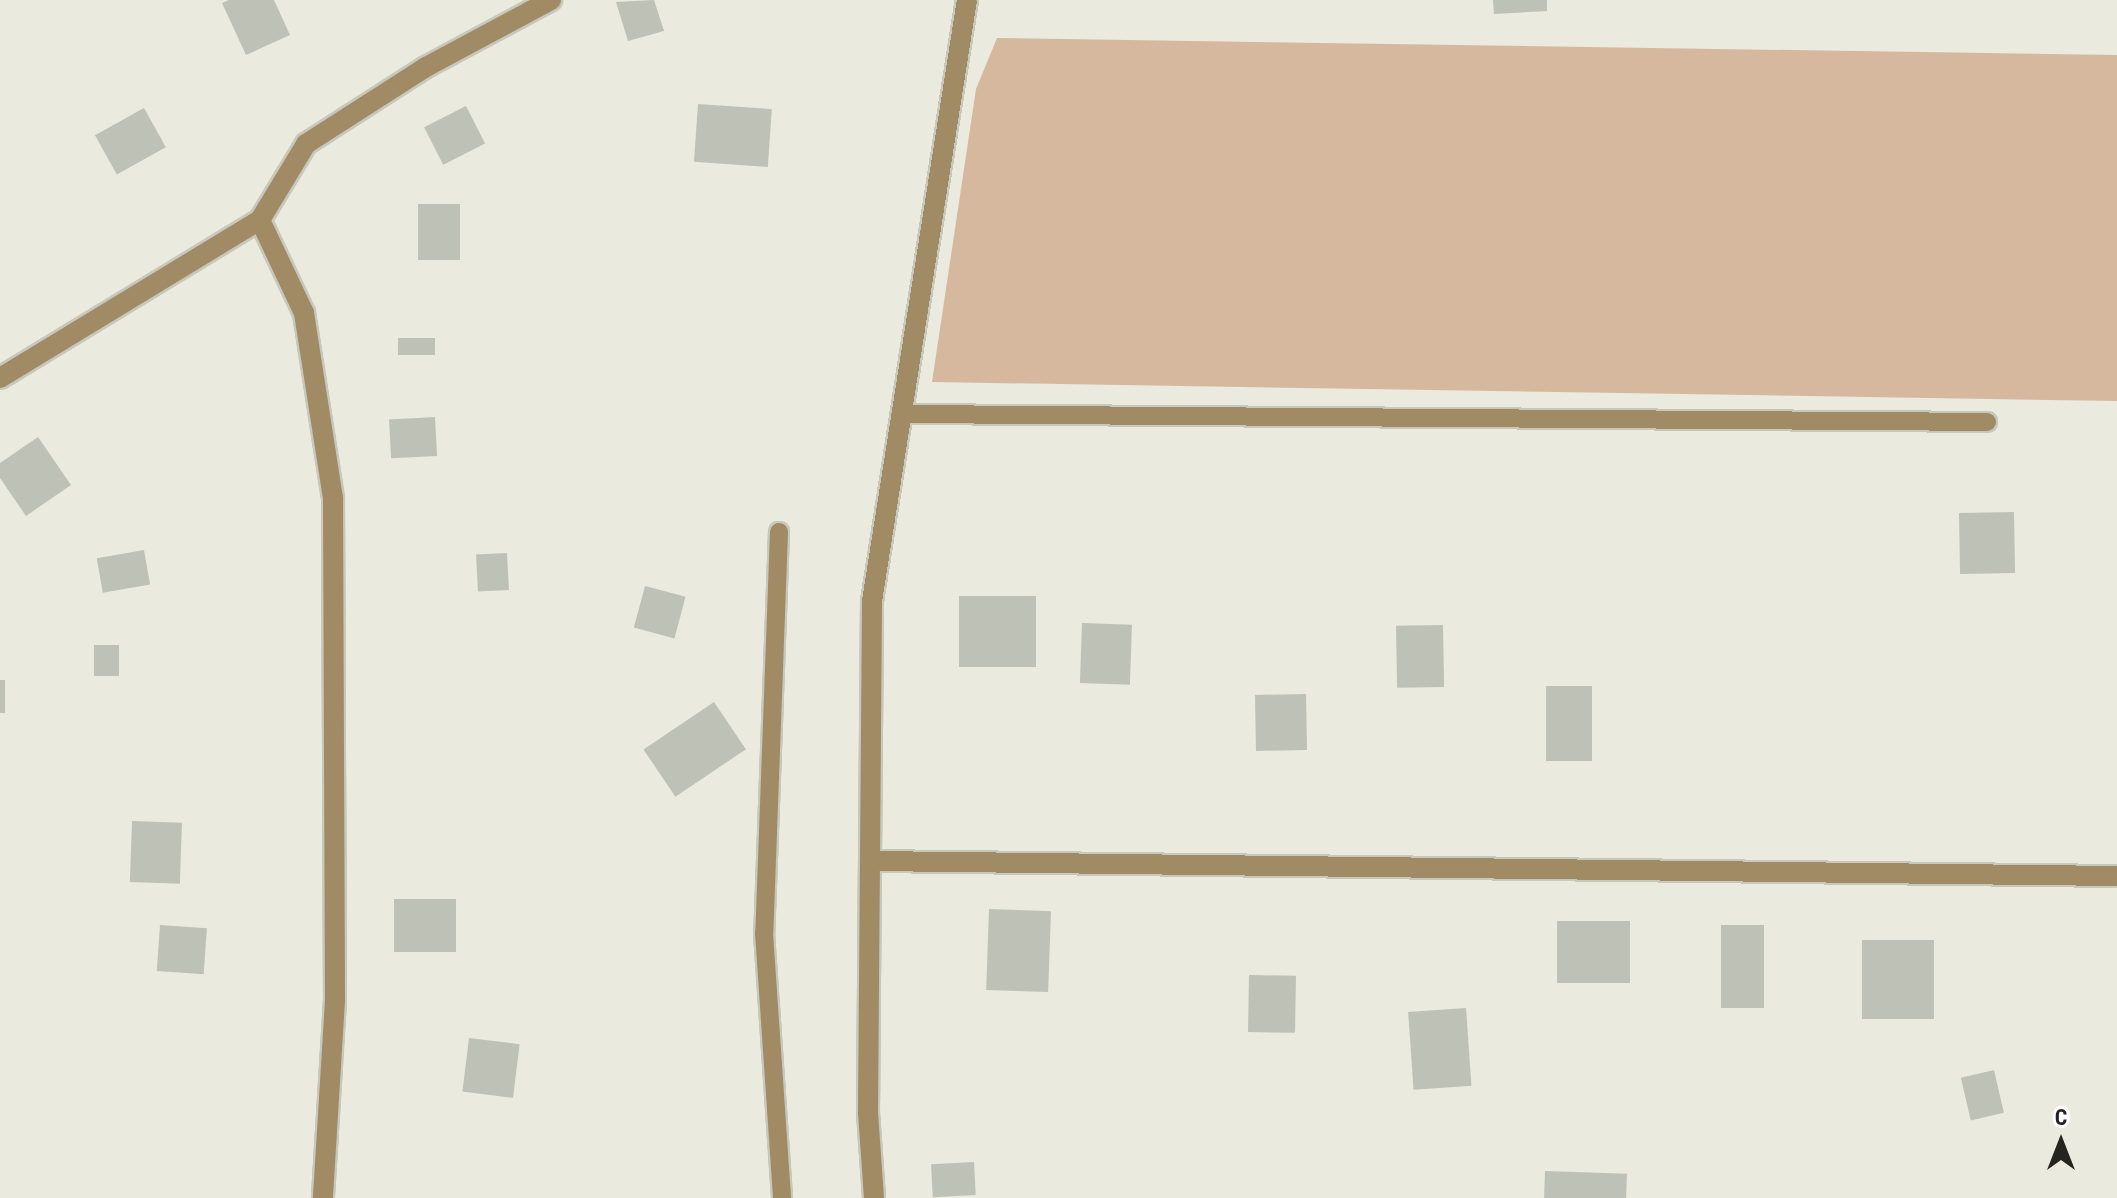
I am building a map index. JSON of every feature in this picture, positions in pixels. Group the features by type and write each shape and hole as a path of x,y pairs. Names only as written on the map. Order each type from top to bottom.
{"street":[{"path":"0,378 260,220 306,144 426,67 551,0"},
{"path":"874,1198 868,1112 872,601 904,414 936,181 967,0"},
{"path":"260,220 304,313 333,498 335,1000 323,1198"},
{"path":"871,861 2117,876"}],"lane":[{"path":"904,414 1987,422"},
{"path":"779,532 764,933 782,1198"}],"shaded area":[{"path":"997,38 2117,55 2117,401 932,382 976,89"}],"building":[{"path":"229,0 274,0 290,35 246,55 222,3"},
{"path":"654,0 664,31 628,41 616,2"},
{"path":"1493,0 1547,0 1547,11 1494,14"},
{"path":"698,104 772,109 768,167 694,162"},
{"path":"466,106 485,143 443,165 424,127"},
{"path":"144,108 166,147 117,175 95,135"},
{"path":"418,204 460,204 460,260 418,260"},
{"path":"398,338 435,338 435,355 398,355"},
{"path":"435,417 437,456 391,458 389,419"},
{"path":"38,437 71,485 26,516 0,478 0,463"},
{"path":"2014,512 2015,573 1960,574 1959,513"},
{"path":"144,550 150,584 103,593 97,558"},
{"path":"507,553 509,590 478,592 476,555"},
{"path":"645,586 686,597 674,638 634,628"},
{"path":"959,596 1036,596 1036,667 959,667"},
{"path":"1082,623 1132,625 1130,685 1080,683"},
{"path":"1443,625 1444,687 1397,688 1396,626"},
{"path":"94,645 119,645 119,676 94,676"},
{"path":"0,680 5,680 5,713 0,713"},
{"path":"1546,686 1592,686 1592,761 1546,761"},
{"path":"1306,694 1307,750 1256,751 1255,695"},
{"path":"714,702 746,749 675,797 644,750"},
{"path":"132,821 182,823 180,884 130,882"},
{"path":"394,899 456,899 456,952 394,952"},
{"path":"989,909 1051,911 1048,992 986,990"},
{"path":"1557,921 1630,921 1630,983 1557,983"},
{"path":"160,925 207,928 204,974 157,971"},
{"path":"1721,925 1764,925 1764,1008 1721,1008"},
{"path":"1862,940 1934,940 1934,1019 1862,1019"},
{"path":"1249,975 1296,976 1295,1033 1248,1032"},
{"path":"1466,1008 1471,1086 1414,1090 1408,1012"},
{"path":"469,1038 520,1044 513,1098 462,1092"},
{"path":"1994,1070 2004,1113 1971,1121 1961,1078"},
{"path":"974,1162 976,1195 933,1197 931,1164"},
{"path":"1545,1171 1627,1174 1626,1198 1544,1198"}]}
